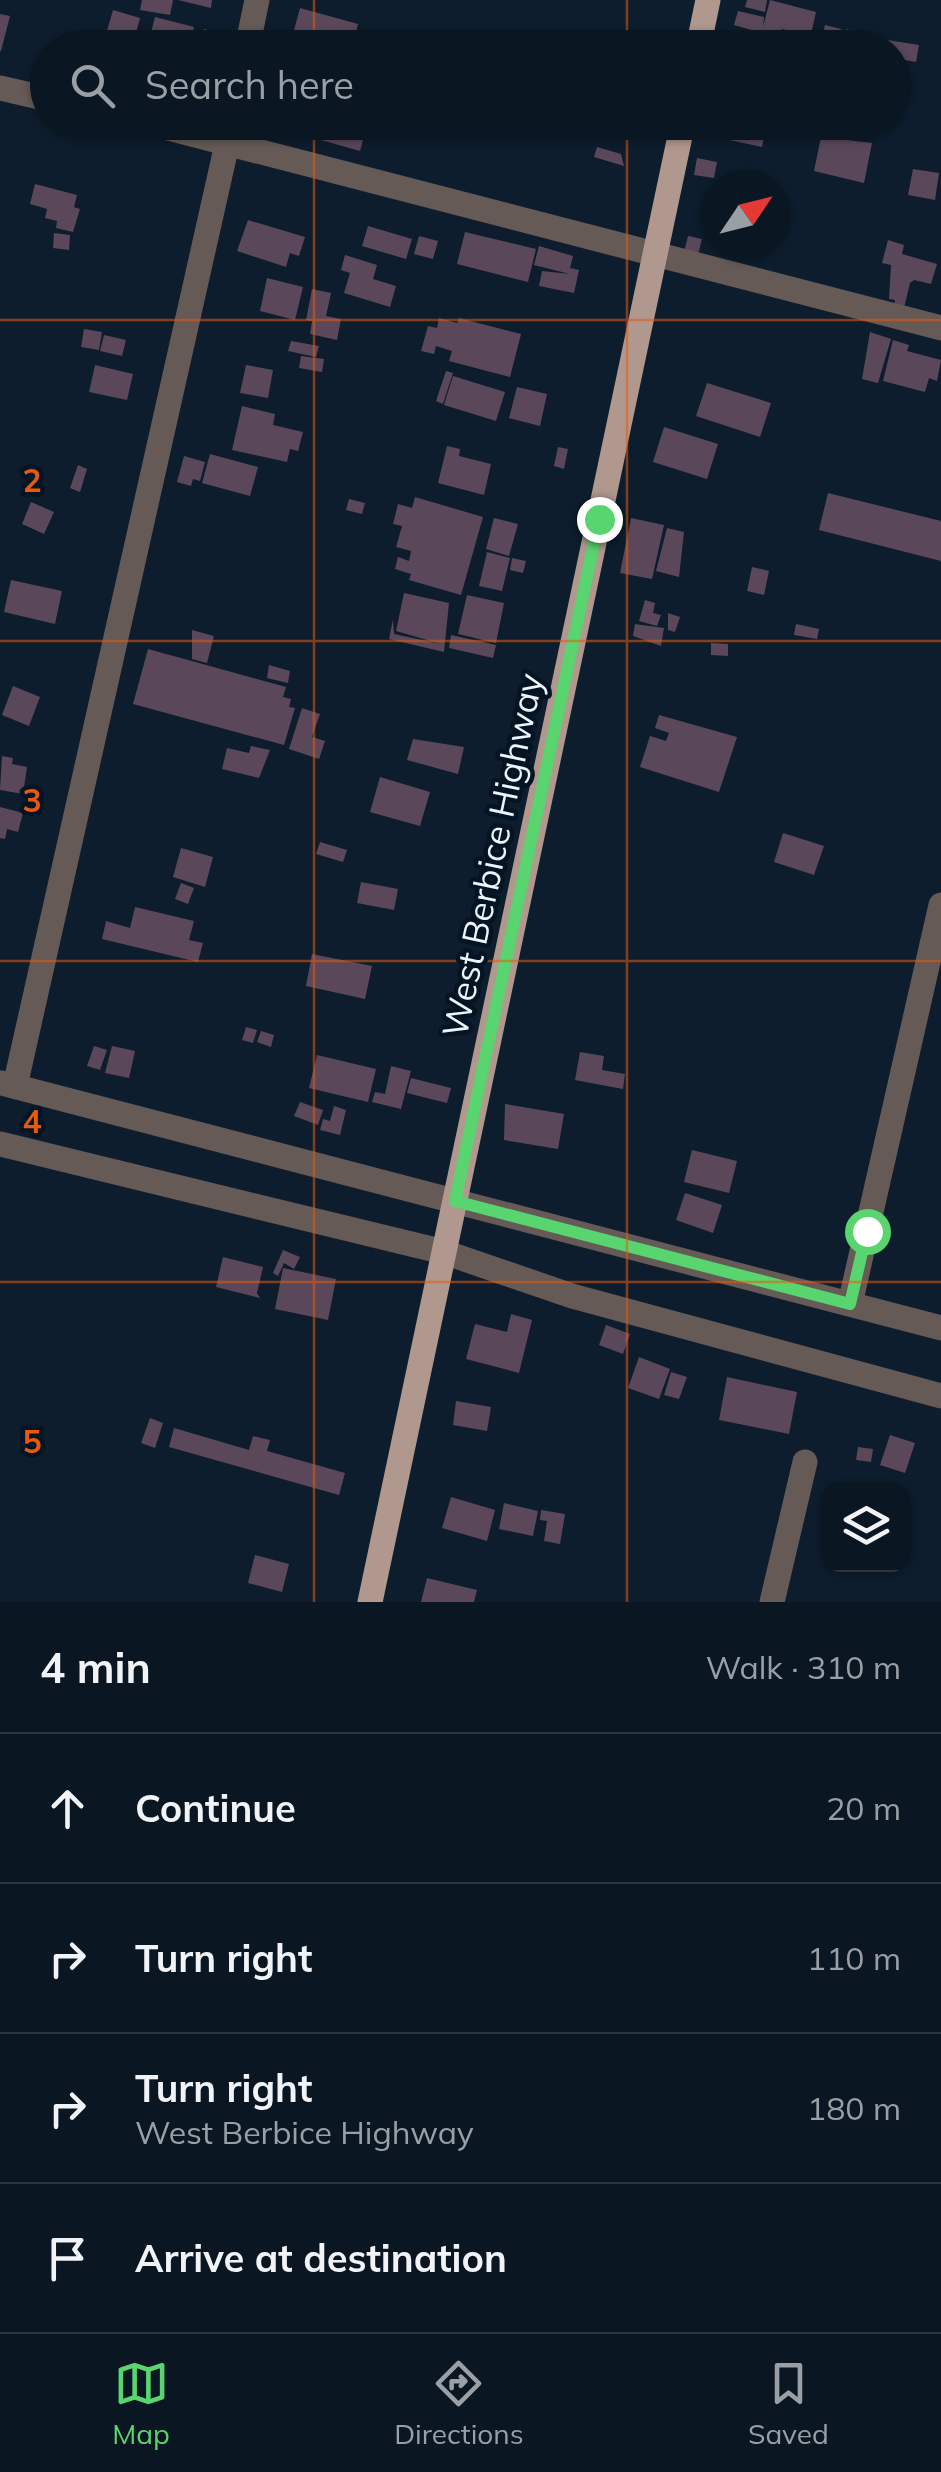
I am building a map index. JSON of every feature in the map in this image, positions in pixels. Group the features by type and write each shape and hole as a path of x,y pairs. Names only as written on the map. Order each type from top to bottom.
{"main road":[{"path":"702,30 708,0"},
{"name":"West Berbice Highway","path":"370,1602 678,140"}],"street":[{"path":"251,30 257,0"},
{"path":"0,88 30,95"},
{"path":"228,140 8,1084 941,1328"},
{"path":"258,140 655,254 941,328"},
{"path":"850,1304 941,905"},
{"path":"0,1144 444,1252 572,1296 941,1396"},
{"path":"772,1602 805,1462"}],"building":[{"path":"142,0 173,0 170,15 140,10"},
{"path":"178,0 212,0 211,8"},
{"path":"747,0 767,0 765,12 745,7"},
{"path":"770,0 816,12 812,30 752,30 734,25 738,11 764,17 763,27"},
{"path":"300,8 358,24 356,30 294,30"},
{"path":"113,10 140,18 137,30 107,30"},
{"path":"0,14 10,16 1,51 0,51"},
{"path":"155,17 194,27 193,30 152,30"},
{"path":"911,44 919,45 916,62 911,61"},
{"path":"321,140 363,140 360,151"},
{"path":"730,140 763,140 762,147"},
{"path":"820,140 872,143 864,183 814,171"},
{"path":"597,147 621,154 624,166 594,157"},
{"path":"697,158 717,162 716,170 701,170 701,176 694,175"},
{"path":"913,169 939,173 935,200 908,195"},
{"path":"35,184 77,195 74,207 80,209 73,232 56,228 57,221 45,218 47,209 30,204"},
{"path":"248,220 305,237 299,256 290,253 286,267 237,251"},
{"path":"368,226 412,239 406,259 362,246"},
{"path":"465,232 536,249 528,282 457,264"},
{"path":"54,233 70,235 69,250 53,248"},
{"path":"419,236 438,241 433,259 414,254"},
{"path":"688,236 701,239 698,255 684,252"},
{"path":"888,240 904,245 902,254 937,264 931,284 914,280 910,283 904,308 894,306 895,300 889,299 891,265 882,263"},
{"path":"539,246 573,256 570,268 579,270 574,293 539,286 542,271 570,274 534,265"},
{"path":"345,255 377,265 373,279 396,286 390,307 344,293 350,273 341,270"},
{"path":"267,278 303,287 295,320 260,311"},
{"path":"312,289 331,293 326,316 341,319 337,340 310,334 312,321 306,320"},
{"path":"439,318 457,323 459,318 521,334 510,377 449,361 452,351 436,346 434,354 421,351 428,326 437,328"},
{"path":"84,329 102,332 99,350 81,347"},
{"path":"870,332 891,339 878,383 862,379"},
{"path":"104,335 126,340 122,356 100,351"},
{"path":"893,340 909,345 907,351 941,360 937,381 929,378 925,392 883,381"},
{"path":"291,341 319,346 316,357 288,351"},
{"path":"301,356 324,359 322,372 299,368"},
{"path":"95,365 133,374 127,400 89,392"},
{"path":"246,365 273,370 268,398 240,393"},
{"path":"446,371 453,373 443,404 436,401"},
{"path":"453,376 505,392 496,421 444,405"},
{"path":"707,383 771,403 760,437 696,416"},
{"path":"517,387 547,394 540,426 509,418"},
{"path":"242,406 275,414 273,425 303,432 298,451 290,449 287,462 232,450"},
{"path":"664,427 718,444 707,479 653,462"},
{"path":"447,446 460,449 459,456 491,464 484,495 438,483"},
{"path":"558,447 568,449 564,469 554,466"},
{"path":"210,454 258,467 250,496 202,483"},
{"path":"184,456 205,462 200,481 193,479 191,486 177,482"},
{"path":"78,465 87,469 80,492 70,488"},
{"path":"828,493 941,521 941,561 819,530"},
{"path":"415,497 483,517 461,595 409,580 411,574 395,569 398,557 409,561 411,551 396,547 402,526 393,524 398,504 412,508"},
{"path":"349,499 365,503 362,514 346,510"},
{"path":"31,502 54,512 44,534 22,524"},
{"path":"494,518 518,524 509,556 486,549"},
{"path":"631,518 664,525 652,579 620,573"},
{"path":"667,528 684,532 679,577 656,571"},
{"path":"487,552 510,558 502,591 479,586"},
{"path":"512,558 526,561 523,573 510,570"},
{"path":"752,567 769,571 764,595 747,591"},
{"path":"11,580 62,591 55,624 4,612"},
{"path":"404,593 449,603 444,652 389,639 393,619 394,634 441,644 396,631"},
{"path":"467,595 504,603 496,643 458,634"},
{"path":"645,600 655,603 653,613 661,615 657,626 639,621"},
{"path":"668,613 680,617 675,632 668,630"},
{"path":"635,624 664,628 661,646 633,636"},
{"path":"796,624 819,629 817,639 794,635"},
{"path":"192,630 214,636 207,663 192,659"},
{"path":"451,635 496,645 493,658 449,648"},
{"path":"711,643 728,644 728,656 711,655"},
{"path":"148,649 286,687 283,697 291,699 289,707 295,708 284,745 133,704"},
{"path":"269,665 290,671 288,683 267,678"},
{"path":"13,686 40,697 29,726 2,715"},
{"path":"302,708 320,714 312,737 325,741 319,759 289,749"},
{"path":"659,715 737,737 719,792 640,767 650,736 666,741 669,733 655,728"},
{"path":"413,739 464,747 458,774 407,760"},
{"path":"251,746 270,750 259,778 222,769 227,748 249,753"},
{"path":"2,756 13,758 12,764 27,767 23,794 0,790"},
{"path":"380,777 430,792 420,826 370,812"},
{"path":"0,807 23,813 18,832 7,829 5,839 0,838"},
{"path":"783,833 824,846 814,875 774,862"},
{"path":"320,842 347,850 343,862 316,854"},
{"path":"181,848 213,857 205,887 173,877"},
{"path":"361,882 398,889 394,910 357,903"},
{"path":"181,883 194,888 188,904 175,899"},
{"path":"135,907 194,921 189,940 203,943 198,962 102,939 106,921 130,928"},
{"path":"312,954 372,966 365,999 306,986"},
{"path":"246,1027 257,1030 253,1043 242,1040"},
{"path":"261,1031 274,1035 271,1047 257,1042"},
{"path":"94,1046 107,1050 100,1070 87,1066"},
{"path":"112,1046 135,1051 129,1078 105,1073"},
{"path":"580,1052 604,1056 602,1070 625,1074 623,1089 575,1080"},
{"path":"317,1055 376,1069 368,1102 309,1088"},
{"path":"391,1066 411,1071 401,1109 372,1102 375,1092 385,1094"},
{"path":"411,1078 451,1088 447,1103 407,1093"},
{"path":"300,1102 323,1110 318,1125 294,1116"},
{"path":"505,1104 564,1114 558,1149 504,1140"},
{"path":"334,1106 346,1110 340,1135 320,1130 323,1119 330,1121"},
{"path":"692,1150 737,1161 729,1193 684,1182"},
{"path":"685,1193 722,1205 713,1233 676,1220"},
{"path":"283,1250 300,1257 294,1269 284,1263 278,1276 273,1273"},
{"path":"223,1257 263,1267 257,1293 260,1298 216,1287"},
{"path":"283,1268 336,1279 328,1320 275,1309"},
{"path":"511,1314 532,1320 519,1373 466,1359 475,1324 507,1332"},
{"path":"606,1325 630,1334 623,1354 599,1345"},
{"path":"639,1357 670,1369 659,1399 628,1388"},
{"path":"671,1372 687,1377 679,1399 664,1395"},
{"path":"727,1377 797,1392 789,1434 719,1420"},
{"path":"456,1401 491,1407 487,1431 453,1425"},
{"path":"150,1418 163,1423 155,1448 141,1443"},
{"path":"174,1428 249,1450 253,1436 270,1440 267,1451 345,1473 339,1495 169,1447"},
{"path":"890,1435 915,1443 905,1473 880,1465"},
{"path":"858,1447 873,1449 871,1462 856,1460"},
{"path":"451,1497 495,1510 487,1541 442,1528"},
{"path":"504,1503 538,1511 533,1536 499,1529"},
{"path":"541,1510 565,1514 560,1544 544,1541 547,1521 540,1520"},
{"path":"255,1555 289,1564 282,1592 248,1583"},
{"path":"427,1578 477,1590 474,1602 421,1602"}],"route":[{"path":"599,519 455,1201 850,1304 867,1231"}]}
